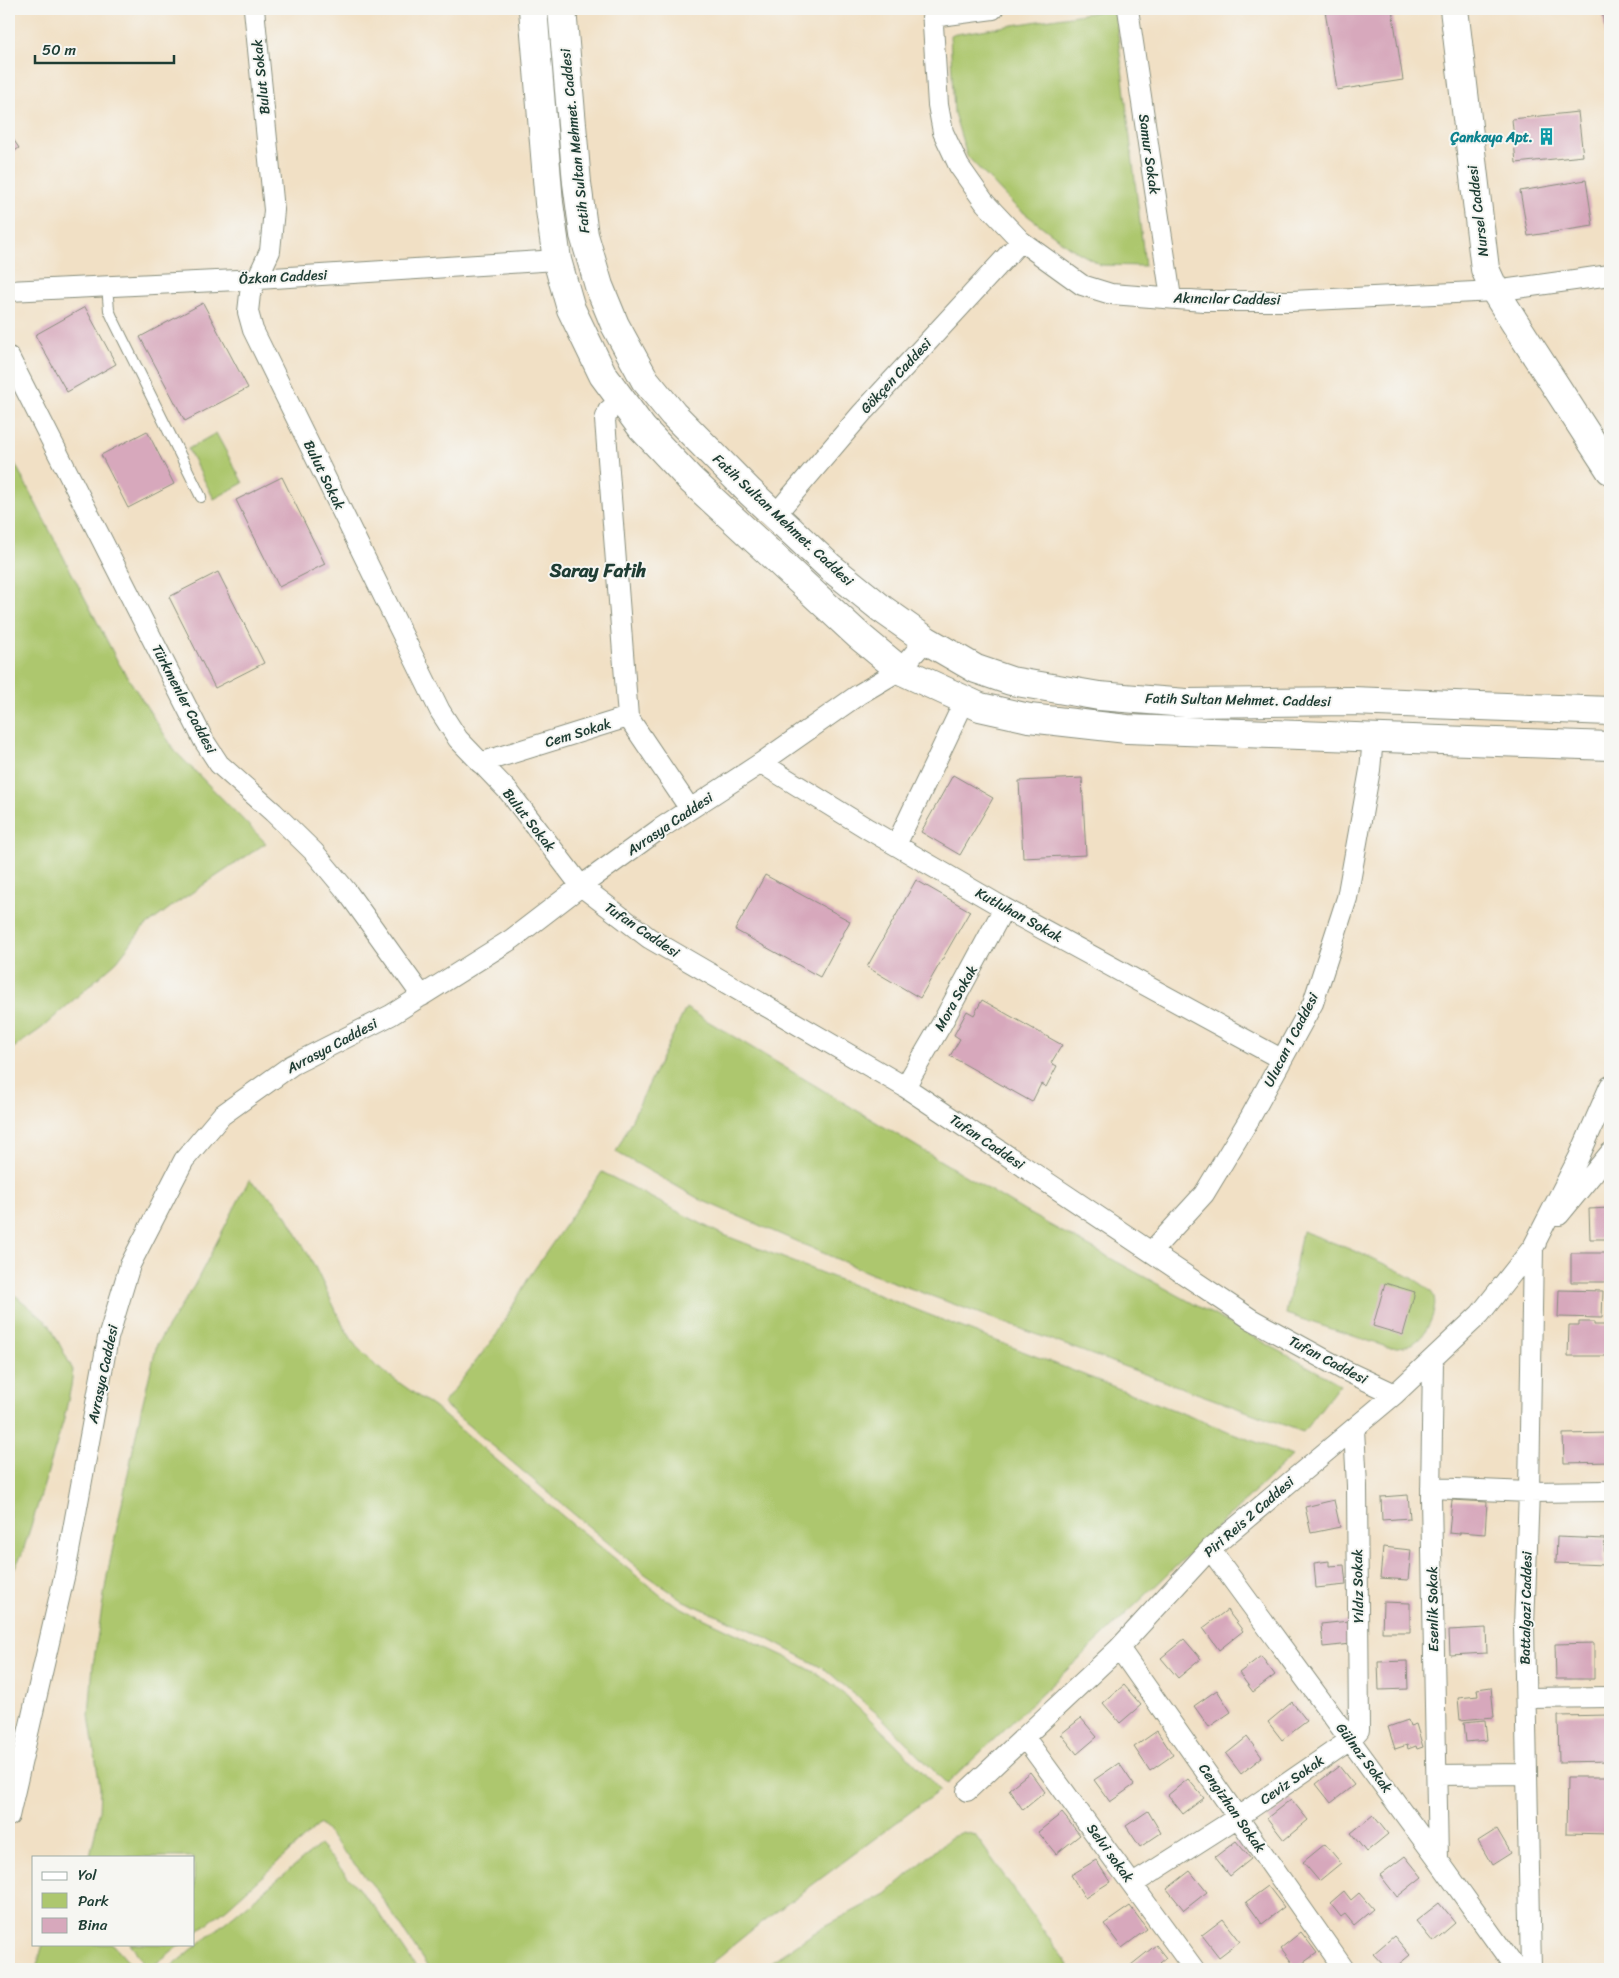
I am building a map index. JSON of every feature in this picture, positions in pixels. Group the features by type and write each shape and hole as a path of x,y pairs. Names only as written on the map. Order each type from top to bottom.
{"street":[{"name":"Bulut Sokak","path":"254,9 274,210 270,251 250,294 248,312 253,330 440,711 458,739 509,792 581,886"},
{"path":"533,9 549,203 557,260 571,309 603,375 642,428 691,480 859,636 900,670 980,707 1029,718 1127,730 1610,746"},
{"name":"Fatih Sultan Mehmet. Caddesi","path":"562,9 576,183 584,235 599,286 612,317 645,380 673,414 830,567 882,609 926,640 976,669 1011,681 1099,696 1186,703 1352,701 1610,711"},
{"path":"932,13 993,9"},
{"name":"Samur Sokak","path":"1128,9 1170,298"},
{"name":"Nursel Caddesi","path":"1454,9 1485,269 1495,292"},
{"name":"Akıncılar Caddesi","path":"932,13 938,105 943,132 959,166 985,203 1021,241 1082,285 1112,294 1204,301 1292,301 1495,292 1610,275"},
{"name":"Gökçen Caddesi","path":"775,515 862,414 1021,241"},
{"name":"Özkan Caddesi","path":"9,291 258,279 557,260"},
{"path":"1495,292 1610,470"},
{"name":"Türkmenler Caddesi","path":"9,357 204,741 219,764 314,852 348,893 422,996"},
{"path":"621,400 608,411 605,420 628,717"},
{"name":"Avrasya Caddesi","path":"9,1816 65,1573 108,1338 130,1265 184,1160 222,1115 292,1065 391,1016 512,939 581,886 690,809 761,763 858,695 900,670 926,640"},
{"path":"896,845 965,700"},
{"name":"Cem Sokak","path":"480,763 628,717 690,809"},
{"name":"Ulucan 1 Caddesi","path":"1151,1252 1204,1194 1250,1118 1313,1002 1347,898 1370,770 1372,738"},
{"name":"Kutluhan Sokak","path":"761,763 1004,908 1281,1060"},
{"name":"Tufan Caddesi","path":"581,886 649,938 905,1087 1251,1318 1344,1370 1395,1394"},
{"name":"Mora Sokak","path":"905,1087 1004,908"},
{"name":"Piri Reis 2 Caddesi","path":"1533,1246 1579,1157 1610,1086"},
{"name":"Piri Reis 2 Caddesi","path":"967,1791 1119,1648 1210,1549 1395,1394 1480,1314 1610,1153"},
{"name":"Battalgazi Caddesi","path":"1531,1969 1524,1626 1529,1492 1533,1246"},
{"name":"Esenlik Sokak","path":"1433,1359 1431,1488 1438,1860"},
{"name":"Yıldız Sokak","path":"1350,1740 1359,1730 1357,1486 1354,1429"},
{"path":"1431,1488 1529,1492 1610,1491"},
{"name":"Gülnaz Sokak","path":"1210,1549 1516,1969"},
{"name":"Cengizhan Sokak","path":"1119,1648 1344,1969"},
{"path":"1526,1698 1610,1697"},
{"name":"Selvi sokak","path":"1025,1738 1194,1969"},
{"name":"Ceviz Sokak","path":"1133,1884 1238,1817 1350,1740"},
{"path":"1437,1776 1527,1774"}],"lane":[{"path":"107,286 113,319 201,497"}],"green space":[{"path":"1115,9 1145,266 1101,265 1069,247 1015,206 967,156 954,113 950,35"},
{"path":"216,433 243,483 214,499 188,449"},
{"path":"9,452 118,662 175,751 266,843 175,904 142,929 117,961 42,1028 9,1051"},
{"path":"686,1008 1026,1212 1340,1384 1303,1432 874,1275 701,1200 616,1152"},
{"path":"602,1172 719,1233 1292,1456 947,1784 881,1717 826,1670 757,1633 684,1601 645,1574 443,1404 497,1334 529,1277"},
{"path":"249,1180 273,1199 287,1216 314,1265 344,1327 356,1346 377,1367 435,1408 571,1523 664,1598 786,1657 818,1674 836,1687 894,1742 940,1790 753,1929 704,1969 429,1969 376,1889 320,1824 227,1908 195,1933 195,1856 90,1856 99,1813 100,1788 89,1715 93,1665 107,1576 141,1410 157,1344 194,1286"},
{"path":"1302,1231 1396,1269 1428,1289 1434,1297 1435,1306 1432,1319 1423,1335 1410,1345 1387,1347 1286,1314"},
{"path":"9,1290 49,1324 73,1370 64,1419 40,1498 22,1554 9,1578"},
{"path":"963,1832 975,1835 1071,1969 760,1969 823,1927 886,1894 950,1838"},
{"path":"320,1845 378,1911 417,1969 168,1969"},
{"path":"42,1946 115,1946 136,1969 36,1969"},
{"path":"132,1946 178,1946 149,1969"}],"building":[{"path":"1392,9 1403,80 1337,90 1325,10"},
{"path":"1602,9 1610,9 1610,65 1609,65"},
{"name":"Çankaya Apt.","path":"1578,112 1583,156 1516,163 1512,119"},
{"path":"9,133 19,148 9,155"},
{"path":"1586,180 1593,226 1528,236 1520,191"},
{"path":"203,303 248,388 185,421 140,337"},
{"path":"85,307 116,364 67,392 35,335"},
{"path":"147,431 174,484 128,508 101,455"},
{"path":"282,477 325,564 279,587 236,500"},
{"path":"218,572 264,663 215,688 169,597"},
{"path":"953,775 993,798 960,855 921,832"},
{"path":"1082,778 1086,855 1023,858 1019,781"},
{"path":"765,875 850,921 820,977 735,930"},
{"path":"916,880 970,911 920,998 867,967"},
{"path":"982,1000 1062,1045 1051,1063 1057,1066 1046,1087 1041,1084 1032,1102 950,1056 960,1039 954,1035 967,1011 974,1015"},
{"path":"1610,1208 1610,1239 1590,1239 1589,1209"},
{"path":"1571,1253 1609,1253 1609,1282 1571,1282"},
{"path":"1385,1283 1415,1292 1403,1335 1373,1326"},
{"path":"1559,1290 1603,1291 1602,1318 1558,1317"},
{"path":"1579,1322 1594,1322 1594,1325 1607,1325 1607,1356 1568,1356 1569,1325 1579,1325"},
{"path":"1610,1433 1610,1462 1564,1463 1563,1434"},
{"path":"1408,1495 1410,1518 1382,1520 1381,1497"},
{"path":"1334,1500 1340,1527 1311,1533 1305,1507"},
{"path":"1452,1500 1487,1502 1485,1534 1449,1533"},
{"path":"1557,1537 1605,1539 1604,1565 1556,1563"},
{"path":"1383,1547 1411,1550 1408,1580 1380,1578"},
{"path":"1329,1561 1329,1566 1344,1565 1346,1585 1316,1588 1314,1563"},
{"path":"1383,1602 1410,1603 1410,1632 1382,1632"},
{"path":"1227,1610 1243,1631 1219,1650 1203,1628"},
{"path":"1349,1621 1351,1644 1323,1647 1321,1624"},
{"path":"1486,1628 1487,1653 1450,1655 1449,1630"},
{"path":"1184,1639 1201,1659 1178,1678 1161,1658"},
{"path":"1594,1643 1594,1679 1556,1679 1555,1644"},
{"path":"1261,1656 1275,1675 1253,1692 1239,1673"},
{"path":"1407,1661 1408,1689 1379,1690 1378,1662"},
{"path":"1124,1685 1141,1705 1120,1723 1103,1703"},
{"path":"1491,1687 1494,1717 1460,1720 1458,1698 1478,1696 1477,1689"},
{"path":"1217,1690 1231,1712 1209,1727 1194,1706"},
{"path":"1292,1702 1307,1721 1282,1740 1268,1722"},
{"path":"1610,1715 1610,1761 1559,1762 1558,1716"},
{"path":"1081,1718 1097,1737 1077,1754 1061,1734"},
{"path":"1408,1720 1410,1726 1416,1724 1423,1747 1417,1749 1416,1746 1408,1749 1407,1745 1395,1749 1388,1727"},
{"path":"1485,1720 1487,1740 1466,1742 1464,1722"},
{"path":"1157,1731 1173,1755 1150,1771 1134,1747"},
{"path":"1247,1737 1262,1757 1241,1774 1226,1754"},
{"path":"1119,1763 1134,1785 1110,1802 1094,1780"},
{"path":"1339,1766 1354,1785 1331,1803 1316,1784"},
{"path":"1030,1772 1045,1792 1023,1810 1009,1789"},
{"path":"1567,1777 1610,1777 1610,1834 1566,1833"},
{"path":"1188,1779 1204,1798 1183,1814 1168,1795"},
{"path":"1291,1799 1308,1820 1284,1840 1267,1818"},
{"path":"1148,1811 1161,1833 1140,1847 1126,1826"},
{"path":"1062,1813 1080,1835 1056,1854 1038,1832"},
{"path":"1373,1815 1388,1834 1366,1852 1351,1833"},
{"path":"1497,1829 1511,1853 1492,1865 1478,1841"},
{"path":"1236,1841 1251,1859 1230,1876 1215,1857"},
{"path":"1325,1844 1341,1863 1319,1881 1303,1862"},
{"path":"1405,1856 1422,1877 1397,1897 1380,1875"},
{"path":"1096,1860 1110,1882 1085,1898 1071,1875"},
{"path":"1190,1871 1207,1892 1184,1910 1167,1889"},
{"path":"1268,1886 1284,1907 1262,1924 1246,1902"},
{"path":"1344,1891 1351,1900 1359,1893 1373,1909 1354,1925 1345,1914 1341,1917 1330,1903"},
{"path":"1439,1903 1455,1923 1433,1942 1416,1921"},
{"path":"1130,1906 1147,1929 1122,1948 1104,1924"},
{"path":"1223,1919 1240,1941 1219,1957 1202,1935"},
{"path":"1301,1932 1317,1953 1296,1968 1281,1948"},
{"path":"1394,1936 1410,1955 1393,1969 1387,1969 1373,1954"},
{"path":"1156,1945 1166,1958 1160,1963 1165,1969 1134,1969 1131,1965"}],"place":[{"name":"Çankaya Apt.","path":"1547,137"}],"district":[{"name":"Saray Fatih","path":"598,570"}]}
